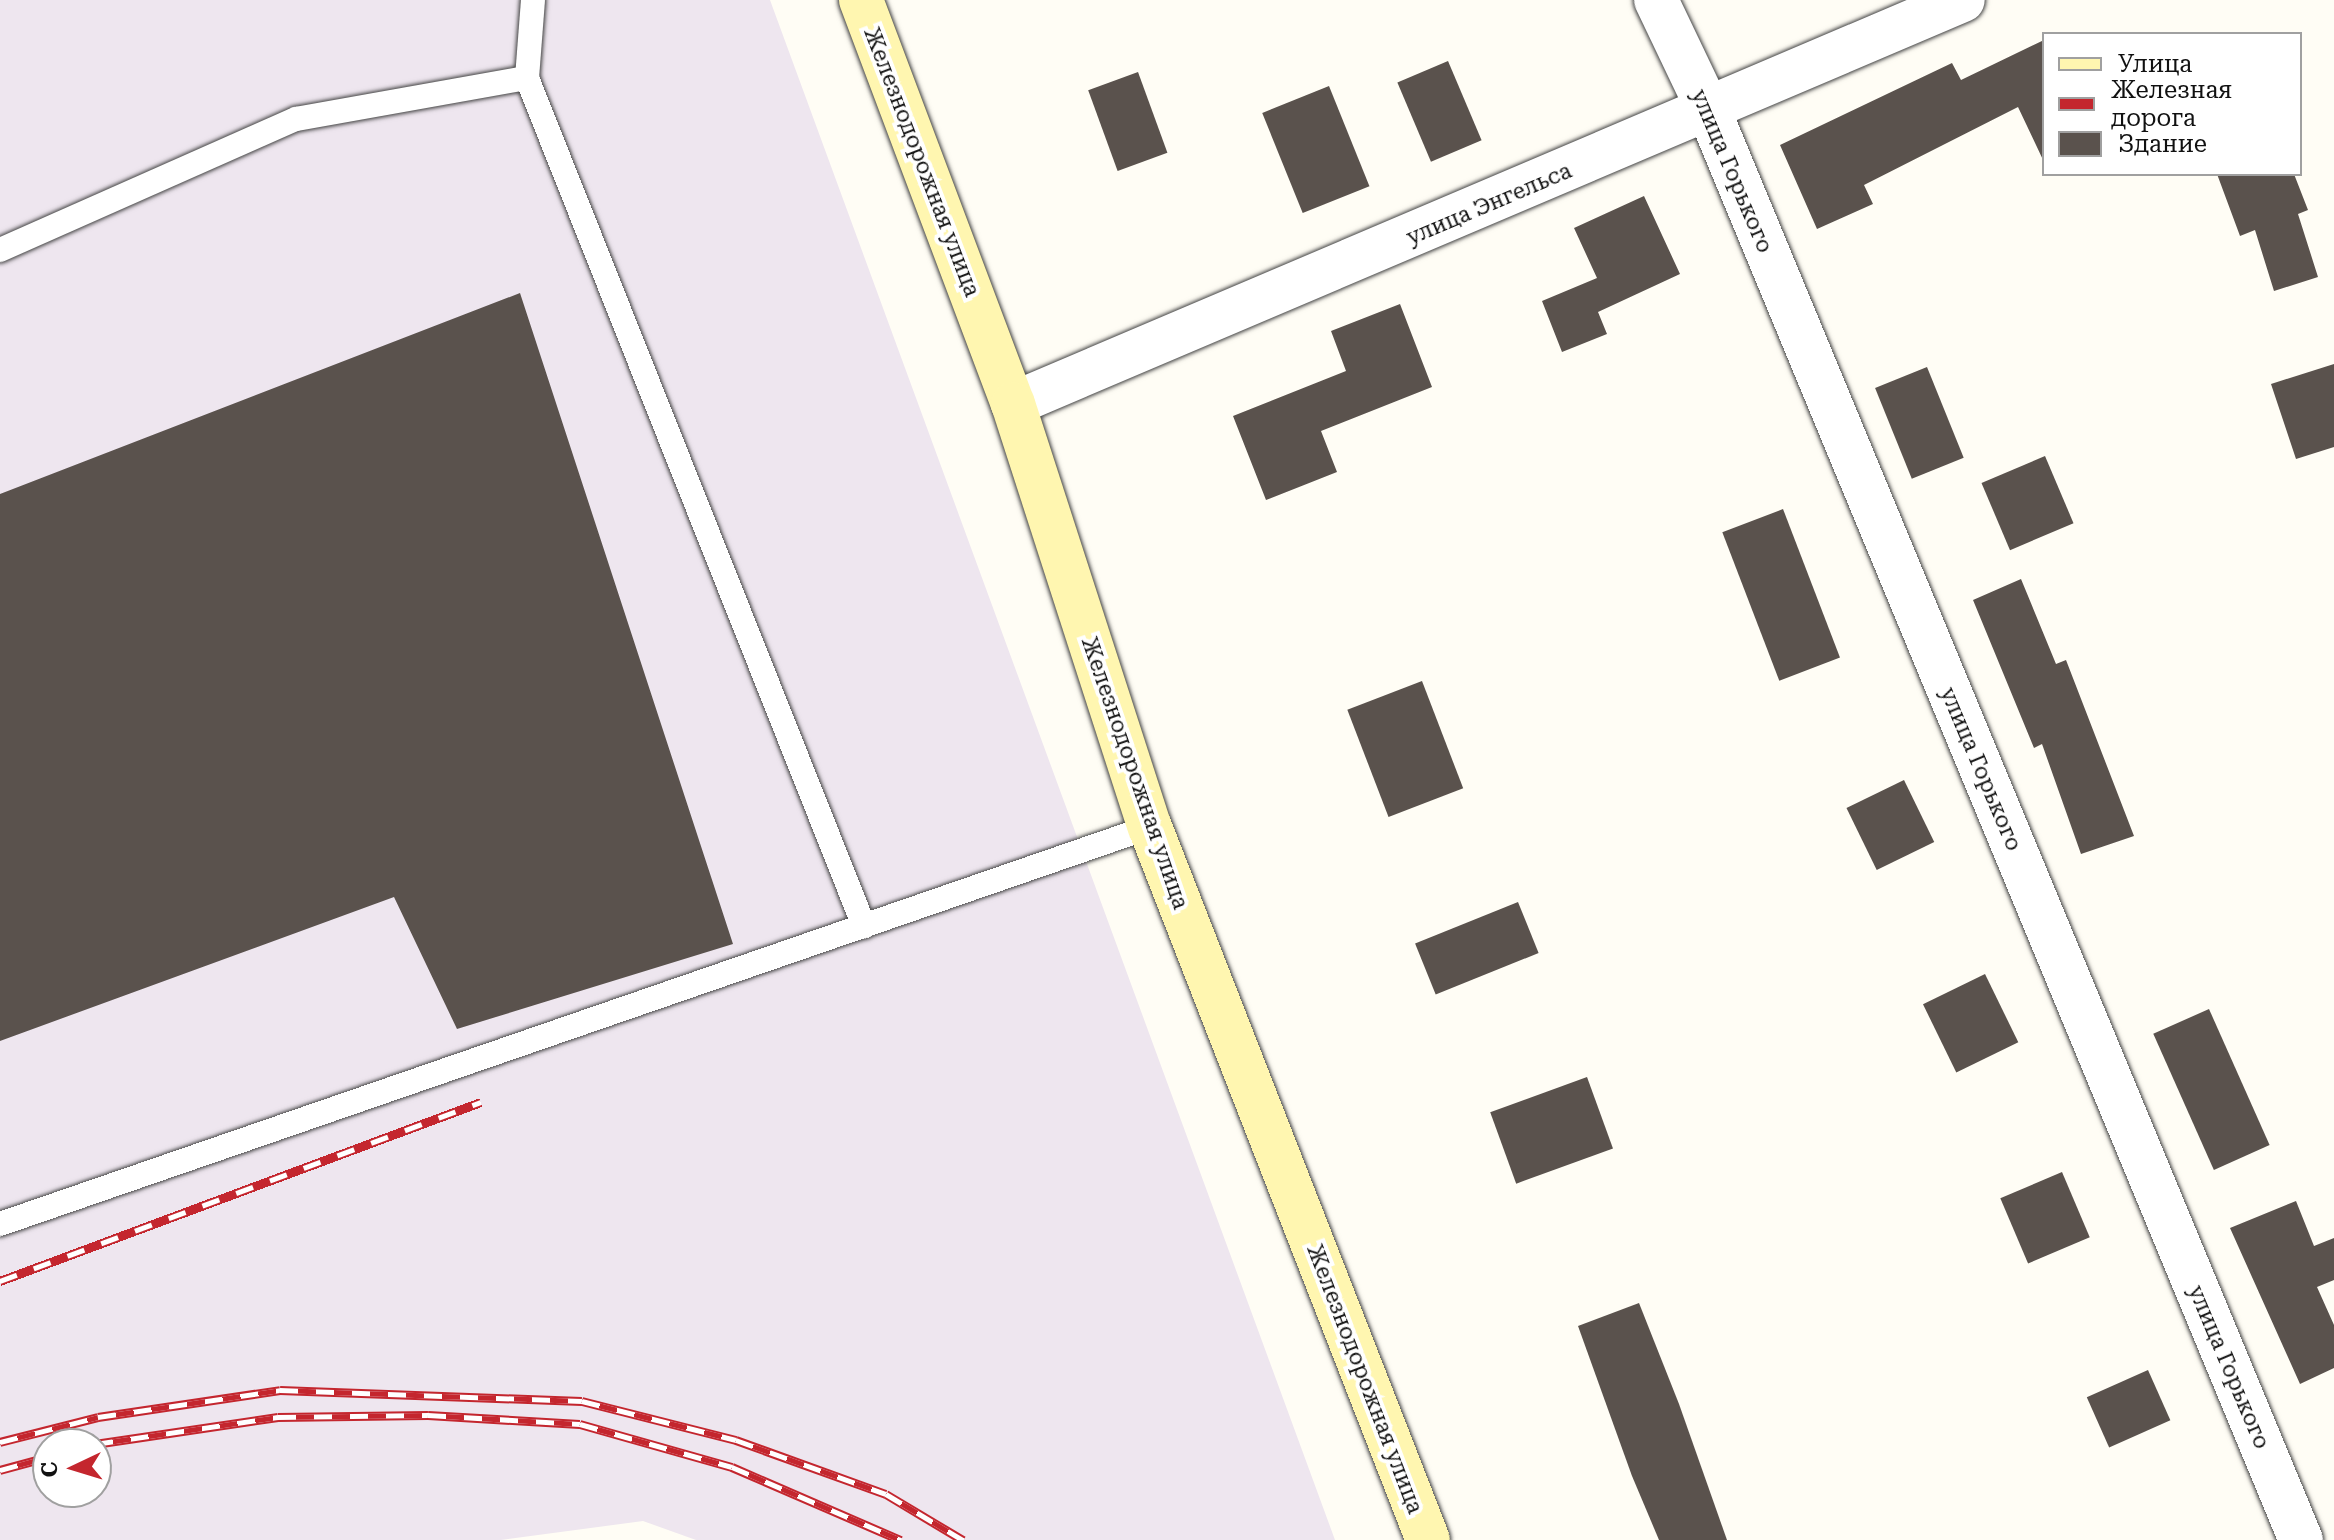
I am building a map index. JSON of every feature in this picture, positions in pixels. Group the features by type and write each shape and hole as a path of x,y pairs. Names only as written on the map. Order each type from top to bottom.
{"main road":[{"name":"Железнодорожная улица","path":"861,0 1013,404 1150,827 1428,1540"}],"street":[{"name":"улица Горького","path":"1656,0 1709,111 2301,1540"},
{"name":"улица Энгельса","path":"1013,404 1709,111 1963,0"}],"lane":[{"path":"533,0 527,78 864,926"},
{"path":"0,250 296,119 527,78"},
{"path":"0,1224 1150,827"}],"shaded area":[{"path":"0,0 770,0 1335,1540 696,1540 643,1521 501,1540 0,1540"}],"building":[{"path":"2042,41 2042,158 2018,107 1864,185 1873,204 1817,229 1780,145 1952,63 1961,80"},
{"path":"1448,61 1482,140 1431,162 1397,82"},
{"path":"1138,72 1167,153 1118,171 1088,90"},
{"path":"1329,86 1369,186 1303,213 1262,113"},
{"path":"2218,176 2295,176 2308,210 2298,214 2318,277 2274,291 2255,230 2240,236"},
{"path":"1644,196 1680,274 1598,312 1607,334 1562,352 1542,301 1597,278 1574,228"},
{"path":"520,293 733,944 457,1029 394,897 0,1041 0,494"},
{"path":"1400,304 1432,387 1321,431 1337,472 1266,500 1233,416 1346,371 1331,331"},
{"path":"2334,364 2334,447 2296,459 2271,384"},
{"path":"1927,367 1964,458 1912,479 1875,388"},
{"path":"2045,456 2074,523 2010,550 1981,483"},
{"path":"1783,509 1840,657 1779,681 1722,532"},
{"path":"2021,579 2056,664 2066,660 2134,836 2081,854 2042,744 2034,748 1973,600"},
{"path":"1422,681 1463,788 1389,817 1347,710"},
{"path":"1904,780 1934,842 1877,870 1846,808"},
{"path":"1518,902 1539,953 1436,995 1415,944"},
{"path":"1985,974 2018,1042 1956,1073 1923,1004"},
{"path":"2209,1009 2270,1145 2214,1170 2153,1034"},
{"path":"1587,1077 1613,1148 1516,1184 1490,1112"},
{"path":"2062,1172 2090,1237 2028,1264 2000,1198"},
{"path":"2296,1201 2314,1246 2334,1238 2334,1280 2317,1287 2334,1325 2334,1368 2300,1384 2230,1228"},
{"path":"1639,1303 1727,1540 1659,1540 1632,1476 1578,1326"},
{"path":"2148,1370 2170,1420 2109,1447 2087,1397"}],"railway":[{"path":"0,1281 481,1102"},
{"path":"0,1442 98,1417 280,1390 582,1401 736,1440 886,1494 963,1540"},
{"path":"112,1441 278,1417 428,1415 580,1424 732,1467 901,1540"},
{"path":"0,1470 32,1461"}]}
